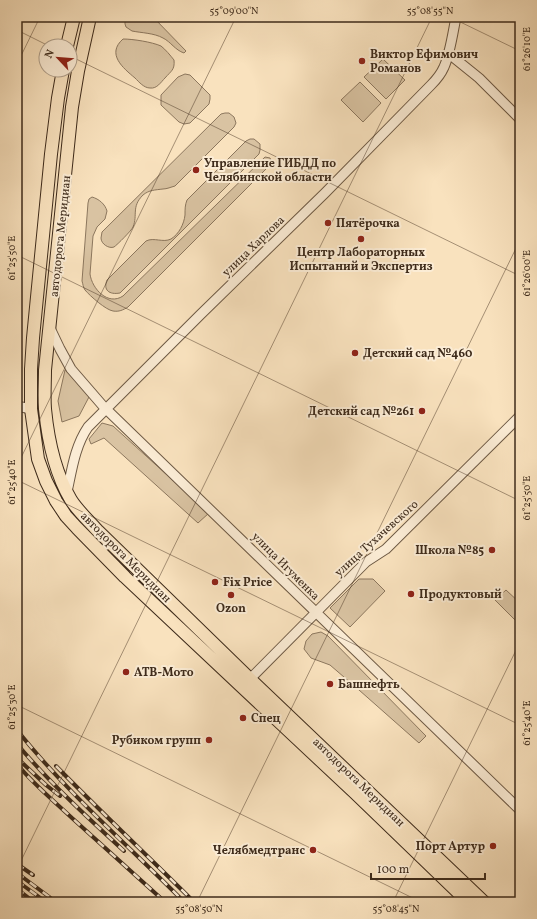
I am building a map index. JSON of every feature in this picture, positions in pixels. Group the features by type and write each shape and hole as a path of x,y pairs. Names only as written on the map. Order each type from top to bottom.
{"main road":[{"path":"69,38 74,17"},
{"name":"автодорога Меридиан","path":"90,17 72,107 46,370 45,408 50,443 58,473 72,501 97,530 250,679 484,902"},
{"name":"автодорога Меридиан","path":"62,78 51,154 31,369 31,409 38,459 46,481 56,501 70,520 126,577 468,902"}],"street":[{"path":"452,17 453,32"},
{"name":"улица Харлова","path":"67,492 75,454 79,442 88,427 431,86 444,67 456,17"},
{"path":"448,53 479,78 520,119"},
{"name":"улица Игуменка","path":"50,328 71,369 106,408 520,810"},
{"path":"17,406 31,409"},
{"name":"улица Тухачевского","path":"250,679 366,562 386,549 520,416"}],"shaded area":[{"path":"125,17 153,17 186,51 184,53 181,52 159,36 132,31 126,27"},
{"path":"123,39 153,43 161,46 174,60 172,70 157,86 148,88 144,86 121,65 116,55 116,50"},
{"path":"383,59 405,80 386,99 364,77"},
{"path":"185,74 190,75 210,95 210,99 209,104 190,123 184,124 179,122 161,105 161,95 178,77"},
{"path":"360,82 381,103 363,122 341,100"},
{"path":"229,113 234,117 236,123 234,127 175,186 145,193 137,203 132,229 114,247 108,247 104,244 101,240 102,232 221,114"},
{"path":"254,139 260,144 259,154 120,293 108,291 106,289 107,280 146,241 168,240 176,234 184,222 185,205 187,200 246,141"},
{"path":"265,157 270,158 271,164 128,307 119,311 110,310 90,296 85,290 82,281 89,199 92,197 99,200 105,206 107,211 105,219 97,227 93,236 90,274 91,280 97,290 106,297 117,299 123,296"},
{"path":"65,370 71,373 89,397 79,416 62,422 58,401"},
{"path":"102,423 113,426 209,513 198,523 104,438 91,444 89,439"},
{"path":"359,579 373,579 385,591 350,627 330,608"},
{"path":"506,590 520,603 520,625 495,600"},
{"path":"321,632 328,636 426,736 419,743 330,665 311,658 304,649 306,641 312,634"}],"railway":[{"path":"17,730 77,797 184,902"},
{"path":"17,744 55,786 124,851"},
{"path":"17,758 60,796"},
{"path":"17,764 43,792 165,902"},
{"path":"56,766 194,902"},
{"path":"17,864 33,875"},
{"path":"17,873 56,902"},
{"path":"17,881 46,902"},
{"path":"17,889 34,902"}],"place":[{"name":"Виктор Ефимович Романов","path":"362,61"},
{"name":"Управление ГИБДД по Челябинской области","path":"196,170"},
{"name":"Пятёрочка","path":"328,223"},
{"name":"Центр Лабораторных Испытаний и Экспертиз","path":"361,239"},
{"name":"Детский сад №460","path":"355,353"},
{"name":"Детский сад №261","path":"422,411"},
{"name":"Школа №85","path":"492,550"},
{"name":"Fix Price","path":"215,582"},
{"name":"Продуктовый","path":"411,594"},
{"name":"Ozon","path":"231,595"},
{"name":"АТВ-Мото","path":"126,672"},
{"name":"Башнефть","path":"330,684"},
{"name":"Спец","path":"243,718"},
{"name":"Рубиком групп","path":"209,740"},
{"name":"Порт Артур","path":"493,846"},
{"name":"Челябмедтранс","path":"313,850"}]}
